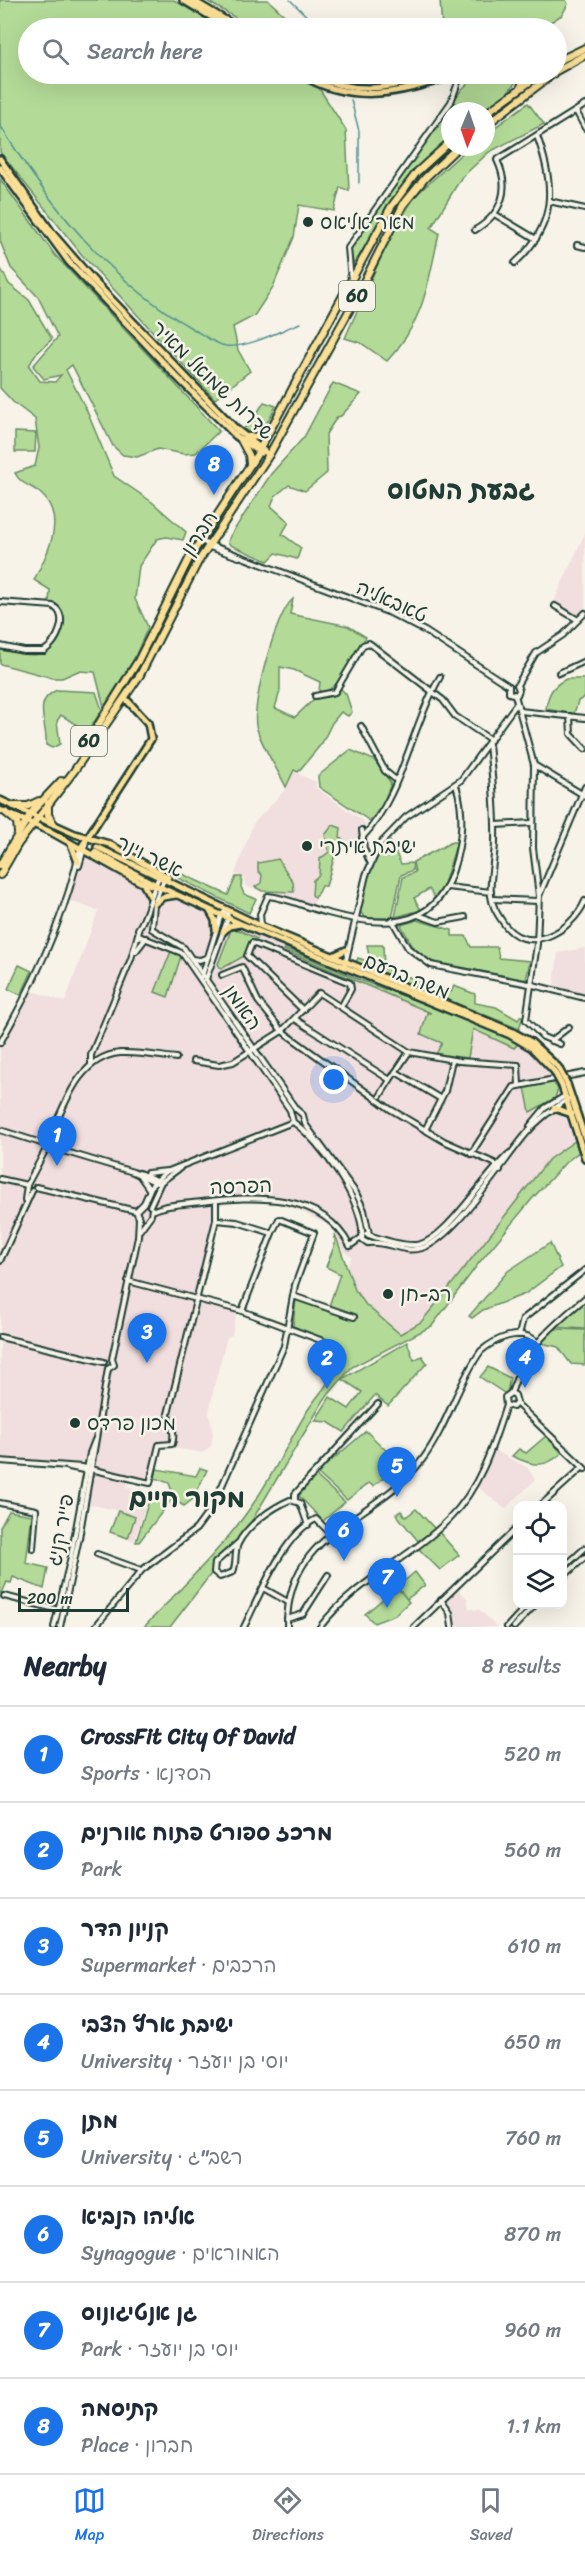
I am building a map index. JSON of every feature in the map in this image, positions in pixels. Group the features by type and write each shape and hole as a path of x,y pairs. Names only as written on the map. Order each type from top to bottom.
{"highway":[{"path":"567,57 585,48"},
{"path":"567,65 585,55"},
{"path":"519,89 521,84"},
{"path":"495,106 527,84"},
{"path":"495,117 530,84"},
{"name":"60","path":"250,466 400,194 417,172 441,150"},
{"name":"חברון","path":"0,875 29,823 31,813 74,771 156,648 186,584 268,455 350,309 399,213 425,178 448,156"},
{"path":"250,466 243,439 258,439 266,436"},
{"name":"חברון","path":"18,833 38,816 46,799 70,769 120,691 200,541 250,466"},
{"path":"14,806 30,805 46,799 48,813 54,824"},
{"path":"2,811 17,822 18,833"},
{"name":"60","path":"0,865 18,833"}],"main road":[{"path":"183,0 213,18"},
{"path":"192,0 222,18"},
{"path":"321,84 332,89 369,95 399,92 425,84"},
{"path":"336,84 372,89 400,84"},
{"name":"שדרות שמואל מאיר","path":"0,159 49,229 75,260 243,439"},
{"name":"שדרות שמואל מאיר","path":"0,168 69,262 174,374 243,439 268,455"},
{"path":"82,850 87,837 152,735 144,719 123,700 120,691"},
{"path":"0,800 54,824 109,844 163,876"},
{"path":"2,811 68,841 140,882 156,886"},
{"path":"68,841 76,852 78,862"},
{"name":"אשר וינר","path":"156,886 96,850 163,876"},
{"name":"משה ברעם","path":"163,876 189,892 344,963"},
{"path":"140,882 150,896"},
{"name":"משה ברעם","path":"156,886 241,924 518,1034 536,1046 556,1069 565,1085 572,1114 582,1135"},
{"path":"154,904 161,898 178,895"},
{"path":"206,908 214,917 216,930"},
{"path":"223,932 230,925 241,924"},
{"path":"332,956 346,950"},
{"name":"משה ברעם","path":"568,1097 582,1135 585,1158"},
{"path":"554,1108 572,1114"}],"street":[{"path":"455,84 456,89"},
{"path":"351,284 347,255 356,234 451,102 457,84"},
{"path":"475,230 496,215 503,187 503,176 497,160 585,105"},
{"path":"576,111 585,128"},
{"path":"516,263 536,239 544,223 549,201 549,170 537,136"},
{"path":"549,201 585,209"},
{"path":"496,215 536,239"},
{"path":"577,245 585,246"},
{"path":"347,255 353,265 361,263"},
{"name":"טאבאליה","path":"200,541 402,619 508,686 509,693 515,695 518,702 534,765 532,824 538,899"},
{"path":"0,602 53,606 61,617 57,637 44,651 24,651 0,646"},
{"path":"555,606 578,620"},
{"path":"515,695 519,690 517,685 536,653 563,635 585,613"},
{"path":"315,696 334,692 365,643 373,645 443,700 455,716 490,742 496,825 491,892 492,899 506,927 522,937 537,939 551,936 567,928 580,912 585,901"},
{"path":"559,673 585,661"},
{"path":"362,838 386,806 440,677"},
{"path":"508,686 517,685"},
{"path":"344,963 370,862 380,844 394,827 456,785 518,702"},
{"path":"520,711 585,718"},
{"path":"570,716 571,734 585,749"},
{"path":"361,726 385,771 396,780"},
{"path":"534,765 583,795"},
{"path":"261,926 260,917 268,896 289,899 323,912 355,920 392,921 418,915 430,909 447,887 460,836 462,807 456,785"},
{"path":"560,1044 550,1041 533,1030 526,1020 529,984 537,939 538,899 585,787"},
{"path":"496,825 532,824"},
{"path":"362,830 362,838 370,862"},
{"path":"75,872 82,850"},
{"path":"0,1043 45,957 82,850"},
{"path":"91,1064 91,1055 131,959 150,896 163,876"},
{"path":"131,959 152,929 156,886"},
{"path":"447,887 491,892"},
{"path":"492,899 538,899"},
{"path":"200,979 221,915 227,910"},
{"path":"206,980 228,918 227,910"},
{"path":"418,915 438,922 465,917"},
{"path":"392,921 408,948 431,965 529,984 585,998"},
{"name":"האומן","path":"143,924 181,946 191,958 246,1037 252,1051 290,1110 294,1121 346,1185 360,1211 366,1236"},
{"name":"האומן","path":"138,933 180,951 252,1051 304,1118 307,1127 356,1193 364,1210 366,1236"},
{"path":"303,1010 247,956 252,943 350,983 351,989 341,1007"},
{"path":"344,963 346,950 351,943"},
{"path":"191,958 200,960 208,956"},
{"path":"222,975 242,967 258,1001 282,1031 325,1064 424,1130 488,1161 497,1168"},
{"path":"193,1061 224,1065 252,1051 282,1031 319,993 409,1052 452,1060 518,1065 519,1085"},
{"path":"295,1019 390,1080"},
{"path":"550,1041 569,1027"},
{"path":"246,1037 256,1044 267,1042"},
{"path":"380,1095 409,1052"},
{"path":"0,1130 41,1143 49,1139 75,1084 91,1064 117,1053 176,1058"},
{"path":"424,1130 441,1099 449,1078 452,1060"},
{"path":"396,1072 441,1099"},
{"path":"471,1154 505,1099 519,1085 585,1073"},
{"path":"526,1134 568,1097"},
{"path":"350,1246 366,1236 409,1244 426,1241 447,1223 512,1152 545,1108 568,1097"},
{"path":"135,1173 170,1170 294,1121 299,1112"},
{"path":"294,1121 301,1124 304,1118"},
{"path":"49,1139 54,1143 53,1148"},
{"path":"41,1143 45,1151"},
{"path":"0,1261 45,1151 53,1148 157,1182"},
{"path":"138,1237 151,1208 157,1182 192,1161"},
{"path":"350,1246 378,1242 416,1249 429,1245 451,1226 497,1168"},
{"path":"136,1212 143,1204 150,1189 170,1170"},
{"path":"135,1173 150,1189"},
{"path":"144,1173 157,1182"},
{"path":"0,1179 136,1212 139,1218 138,1237 112,1359 104,1362 0,1337"},
{"name":"הפרסה","path":"151,1208 269,1198 298,1204 329,1221 350,1246"},
{"path":"0,1461 88,1470 150,1483 159,1445 172,1444 173,1441 174,1430 168,1414 216,1221 216,1201"},
{"path":"143,1204 151,1208"},
{"path":"139,1218 146,1219"},
{"path":"95,1627 142,1570 196,1529 213,1506 284,1346 290,1327 293,1296 314,1233 279,1219 242,1311"},
{"path":"216,1221 237,1222 272,1233"},
{"path":"366,1236 371,1241 366,1243"},
{"path":"366,1236 366,1243"},
{"path":"519,1335 521,1322 525,1317 585,1270"},
{"path":"128,1281 242,1311 331,1344"},
{"path":"293,1296 354,1317"},
{"path":"320,1627 345,1600 451,1517 485,1467 507,1406 505,1397 511,1394 536,1341 585,1298"},
{"path":"287,1627 288,1602 299,1569 331,1534 397,1484 420,1462 439,1433 481,1351 504,1337 527,1336 536,1341"},
{"name":"פייר קניג","path":"60,1627 61,1611 108,1369 114,1365 112,1359"},
{"path":"104,1362 108,1369"},
{"path":"511,1394 517,1397 517,1404 584,1468 546,1501"},
{"path":"295,1501 295,1494 378,1404"},
{"path":"507,1406 513,1407 517,1404"},
{"name":"פייר קניג","path":"88,1470 95,1439"},
{"path":"78,1466 89,1459"},
{"path":"67,1467 78,1466 88,1470"},
{"path":"239,1542 232,1572 220,1577 214,1572 215,1563 271,1510 290,1500 295,1501 303,1509 308,1525"},
{"path":"0,1503 36,1510 33,1549"},
{"path":"244,1627 286,1548 308,1525 318,1519 331,1534"},
{"path":"414,1627 513,1532"},
{"path":"567,1564 585,1548"},
{"path":"97,1554 142,1570"},
{"path":"567,1573 585,1557"},
{"path":"287,1619 303,1614 328,1575"},
{"path":"263,1588 288,1602"},
{"path":"4,1596 61,1611"},
{"path":"441,1600 450,1613 452,1627"},
{"path":"507,1627 524,1609"},
{"path":"516,1626 532,1609"},
{"name":"פייר קניג","path":"54,1627 61,1611"}],"shaded area":[{"path":"585,533 585,610 575,620 551,608"},
{"path":"294,772 316,782 316,788 366,823 358,841 351,848 340,846 327,888 322,886 313,906 245,886 244,877 235,874 253,824 286,789"},
{"path":"92,855 222,919 514,1038 527,1047 557,1077 575,1141 549,1159 437,1305 408,1333 399,1334 365,1306 355,1290 347,1267 352,1257 343,1251 332,1227 296,1209 268,1201 237,1201 216,1206 216,1219 197,1297 237,1309 232,1335 227,1337 209,1412 213,1435 211,1446 202,1453 164,1446 160,1449 152,1484 89,1470 0,1460 0,1043 30,990 65,1002 98,911 68,900 80,860"},
{"path":"585,948 585,994 554,987 558,953"},
{"path":"494,1450 528,1468 535,1480 505,1509 477,1486"},
{"path":"94,1472 128,1480 126,1487 150,1492 134,1541 109,1533 116,1510 88,1504"},
{"path":"456,1588 467,1598 469,1609 480,1610 497,1627 453,1627 452,1617 442,1600"}],"green space":[{"path":"0,0 174,0 204,18 18,18 18,84 312,84 319,88 346,130 349,191 340,187 334,211 299,205 294,237 273,287 254,316 233,327 238,350 250,371 215,399 82,255 0,152"},
{"path":"205,0 268,0 287,18 236,18"},
{"path":"440,0 566,0 568,4 562,15 557,18 441,18"},
{"path":"468,84 514,84 495,103 453,102"},
{"path":"528,103 544,124 495,149 495,127"},
{"path":"441,119 441,148 405,182 354,264 348,250"},
{"path":"459,156 485,156 461,178 431,228 439,233 423,302 409,332 387,361 361,343 345,338 389,239 415,196"},
{"path":"0,179 55,255 219,431 196,453 184,454 158,449 137,457 123,455 113,446 72,365 66,370 86,409 114,476 152,502 186,532 183,540 166,537 157,539 139,566 135,599 148,627 134,659 104,707 95,672 78,671 62,678 53,678 0,664 0,650 36,655 51,649 57,643 63,623 58,606 49,603 50,590 34,580 49,548 54,524 53,513 40,493 23,482 15,473 35,466 39,448 35,419 13,402 0,388 0,267 9,284 29,300 52,339 35,355 29,366 40,381 55,382 61,375 44,379 33,366 58,337 38,297 11,268 0,241"},
{"path":"333,383 361,394 341,416 337,417 326,434 327,473 305,491 289,485 275,496 271,506 289,522 282,534 301,548 297,559 276,553 268,561 230,545 228,542 230,536 271,474 304,437"},
{"path":"264,402 276,406 263,430 253,434 243,429 251,423"},
{"path":"15,432 36,433 35,452 15,452"},
{"path":"293,599 290,614 348,626 366,637 337,683 326,692 319,691 320,682 294,670 280,667 280,691 275,708 295,717 314,699 334,695 341,689 346,694 352,712 348,716 341,712 332,723 322,743 298,772 294,770 286,787 261,739 256,725 256,714 261,678 273,639 286,607"},
{"path":"566,679 585,679 585,697 578,701 574,714 546,709 552,691"},
{"path":"57,690 96,692 102,710 84,737 79,738 74,733 77,725 61,715 57,721 60,744 52,748 46,745 42,713 45,700"},
{"path":"350,750 374,760 391,783 383,804 370,821 319,787 318,776"},
{"path":"333,825 341,828 340,838 345,841 337,847 326,886 321,886 315,898 312,895 313,880 319,875 320,859 329,852 325,835"},
{"path":"390,841 401,864 412,863 413,870 401,875 392,918 366,918 360,912 366,883 378,857"},
{"path":"452,842 457,842 443,887 435,898 429,889 414,898 421,910 395,917 403,877 415,872 413,862"},
{"path":"278,859 293,882 294,892 262,891 255,887 261,883 262,875 258,871 258,863"},
{"path":"171,869 228,895 236,877 242,877 241,887 244,894 256,899 249,913 172,875"},
{"path":"417,920 452,930 452,936 466,936 471,947 497,947 499,958 530,961 526,980 430,961 413,947 401,925"},
{"path":"231,930 239,930 257,939 251,942 246,955 221,969 218,964"},
{"path":"367,945 383,945 384,968 451,992 454,986 475,994 475,1003 496,1007 518,1020 520,1016 523,1016 519,1029 356,962 358,958 370,962"},
{"path":"285,948 360,980 468,1020 519,1043 514,1048 473,1029 468,1058 436,1054 442,1043 421,1034 427,1013 431,1013 284,950"},
{"path":"171,951 181,956 168,997 155,992"},
{"path":"19,965 32,971 21,995 8,989"},
{"path":"553,1082 558,1089 555,1098 530,1112 525,1087"},
{"path":"575,1141 579,1152 566,1162 532,1199 478,1264 432,1326 352,1367 324,1400 251,1522 170,1627 144,1627 241,1521 334,1371 337,1362 333,1342 293,1326 296,1298 328,1309 340,1274 326,1267 335,1244 335,1234 355,1290 366,1305 400,1334 421,1322 549,1159"},
{"path":"550,1243 561,1267 525,1294 483,1310 472,1318 469,1316 508,1271"},
{"path":"582,1301 585,1304 585,1329 554,1327"},
{"path":"554,1329 585,1330 585,1365 571,1364 558,1347 541,1343"},
{"path":"407,1342 414,1360 422,1356 427,1363 388,1406 375,1395 344,1432 328,1422 315,1421 330,1397 349,1409 362,1392 342,1379"},
{"path":"488,1367 510,1378 507,1392 504,1393 480,1377"},
{"path":"366,1431 394,1458 385,1468 389,1474 373,1486 369,1483 347,1500 317,1473"},
{"path":"546,1436 562,1453 550,1462 532,1464 512,1456 519,1449 526,1453"},
{"path":"200,1468 207,1470 193,1499 184,1506 172,1499 139,1542 136,1542 151,1494 169,1496 172,1492 169,1483 155,1478 157,1469 196,1476"},
{"path":"315,1475 345,1502 323,1521 299,1496"},
{"path":"416,1509 435,1529 418,1541 396,1514 401,1511 406,1517"},
{"path":"9,1511 32,1515 26,1563 48,1568 44,1589 13,1577 11,1583 7,1582 0,1593 0,1527"},
{"path":"118,1511 135,1517 128,1538 110,1532"},
{"path":"438,1531 459,1555 440,1570 417,1547"},
{"path":"415,1572 425,1585 407,1599 397,1587"},
{"path":"397,1587 409,1602 395,1615 374,1623 365,1614"}],"waterway":[{"path":"290,0 309,18"},
{"path":"351,100 359,131 359,183"},
{"path":"0,125 39,184 84,239 108,264 163,310 209,339 226,346 254,342 300,323"}],"tunnel":[{"path":"0,804 14,809"},
{"path":"72,835 97,847"},
{"path":"70,840 95,852"}],"place":[{"name":"מאר אליאס","path":"308,222"},
{"name":"קתיסמה","path":"214,495"},
{"name":"ישיבת איתרי","path":"307,846"},
{"name":"CrossFit City Of David","path":"57,1166"},
{"name":"רב-חן","path":"388,1294"},
{"name":"קניון הדר","path":"147,1363"},
{"name":"ישיבת ארץ הצבי","path":"525,1388"},
{"name":"מרכז ספורט פתוח אורנים","path":"327,1389"},
{"name":"מכון פרדס","path":"75,1423"},
{"name":"מתן","path":"397,1497"},
{"name":"אליהו הנביא","path":"344,1561"},
{"name":"גן אנטיגונוס","path":"387,1608"}],"district":[{"name":"גבעת המטוס","path":"461,490"},
{"name":"מקור חיים","path":"187,1498"}]}
